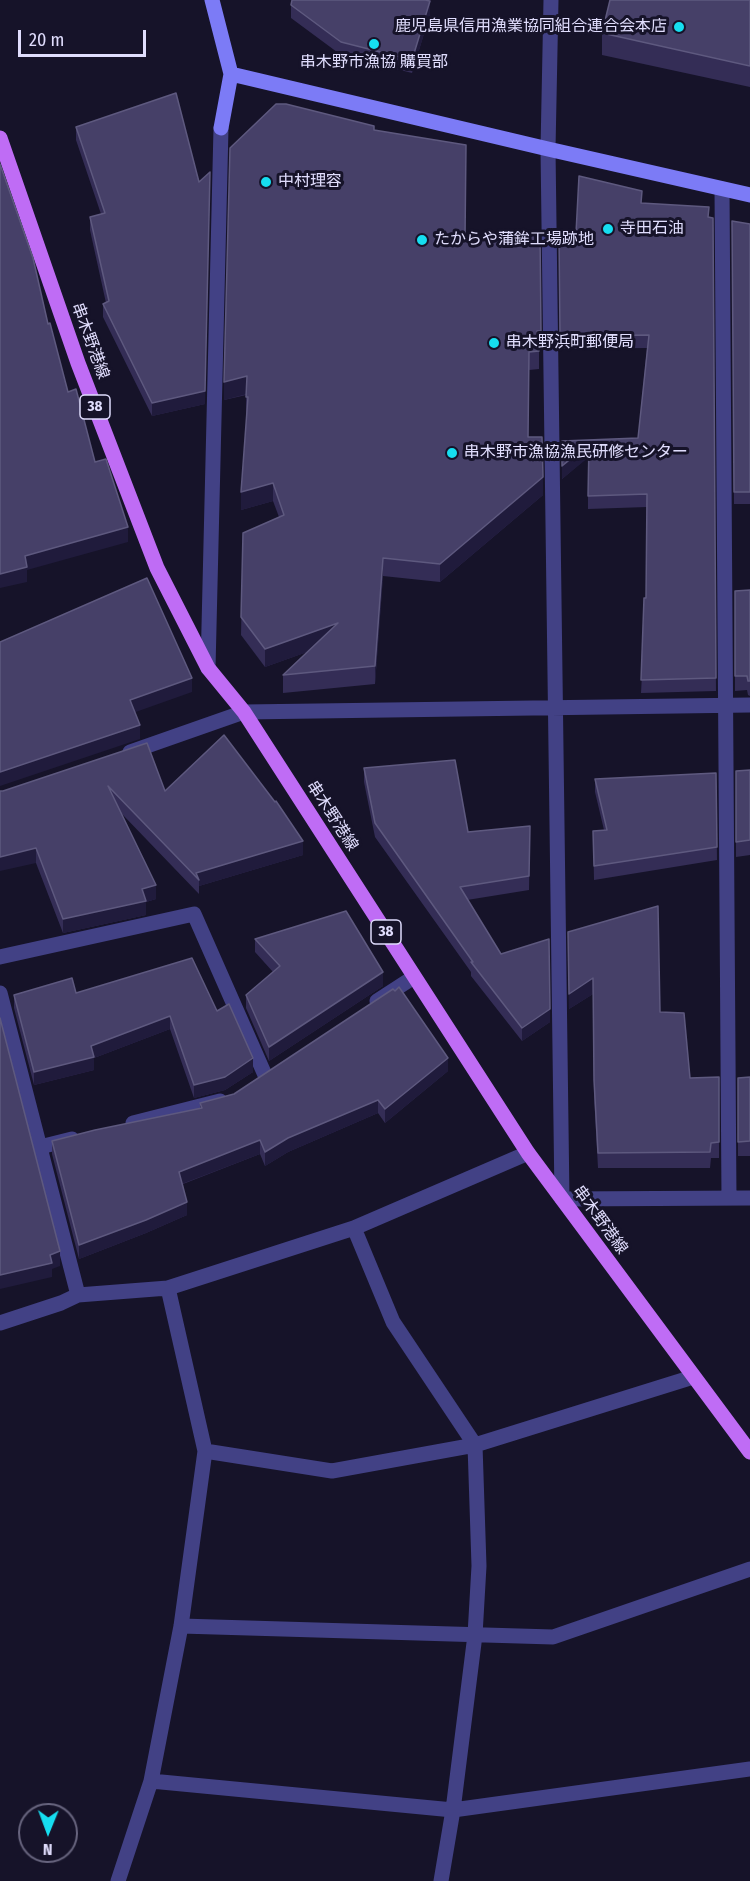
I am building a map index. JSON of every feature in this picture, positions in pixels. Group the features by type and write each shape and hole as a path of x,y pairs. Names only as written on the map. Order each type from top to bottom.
{"main road":[{"name":"串木野港線","path":"0,138 78,363 158,568 208,668 244,712 528,1153 750,1452"}],"street":[{"path":"208,668 221,128 231,74 212,0"},
{"path":"551,0 548,149 562,1199 750,1198"},
{"path":"231,74 750,195"},
{"path":"722,189 729,1198"},
{"path":"121,755 244,712 750,705"},
{"path":"0,957 194,914 265,1074"},
{"path":"364,1009 414,977"},
{"path":"0,993 78,1295"},
{"path":"118,1127 229,1099 238,1093"},
{"path":"40,1147 84,1136"},
{"path":"0,1323 78,1295 168,1288 354,1228 528,1153"},
{"path":"354,1228 393,1322 475,1446 479,1566 475,1635 453,1810 441,1881"},
{"path":"118,1881 151,1781 181,1626 205,1451 168,1288"},
{"path":"205,1451 332,1471 475,1446 693,1377"},
{"path":"181,1626 553,1637 750,1569"},
{"path":"151,1781 453,1810 750,1769"}],"building":[{"name":"串木野市漁協 購買部","path":"292,0 430,1 412,60 341,42 291,5"},
{"name":"鹿児島県信用漁業協同組合連合会本店","path":"610,0 750,0 750,66 602,33"},
{"path":"176,93 199,182 210,172 205,391 152,403 103,304 109,301 90,217 105,213 76,127"},
{"path":"276,104 286,104 374,126 374,130 466,145 465,239 540,232 541,331 537,331 539,351 529,352 528,437 542,437 543,477 440,564 383,558 375,666 283,675 338,623 265,649 241,617 243,533 284,515 273,483 241,492 248,397 246,397 247,376 224,382 230,148"},
{"path":"0,164 33,258 48,324 50,323 68,392 76,389 95,462 106,459 128,527 25,556 27,567 0,574"},
{"path":"579,176 642,191 641,203 709,207 708,217 713,218 716,678 641,680 644,598 646,598 647,494 588,496 589,444 562,466 562,441 638,438 649,335 560,336 559,235 576,233"},
{"path":"732,221 750,224 750,492 734,492"},
{"path":"147,578 192,678 130,700 140,725 0,772 0,642"},
{"path":"750,590 750,681 748,681 747,676 735,676 735,591"},
{"path":"224,735 276,801 303,841 196,873 199,880 108,786 156,885 142,889 146,901 63,919 36,848 0,857 0,791 147,743 165,791"},
{"path":"455,760 468,832 530,826 529,876 460,887 501,954 549,939 550,1009 522,1028 471,962 473,962 375,823 364,768"},
{"path":"750,770 750,840 736,842 736,771"},
{"path":"716,773 717,847 594,866 593,831 607,830 595,779"},
{"path":"658,906 660,1012 684,1013 690,1078 719,1077 719,1142 711,1143 710,1152 598,1153 594,1080 593,978 569,994 568,932"},
{"path":"346,911 383,972 269,1047 246,995 280,966 255,939"},
{"path":"192,958 217,1011 229,1004 253,1058 225,1077 194,1085 170,1016 91,1046 94,1057 34,1072 14,995 72,978 76,993"},
{"path":"399,987 448,1058 385,1109 378,1100 288,1138 265,1152 260,1140 179,1172 187,1202 79,1245 52,1141 202,1108 200,1103 234,1094"},
{"path":"0,1018 60,1251 50,1255 52,1263 0,1275"},
{"path":"750,1077 750,1141 738,1142 738,1078"}],"place":[{"name":"鹿児島県信用漁業協同組合連合会本店","path":"679,27"},
{"name":"串木野市漁協 購買部","path":"374,44"},
{"name":"中村理容","path":"266,182"},
{"name":"寺田石油","path":"608,229"},
{"name":"たからや蒲鉾工場跡地","path":"422,240"},
{"name":"串木野浜町郵便局","path":"494,343"},
{"name":"串木野市漁協漁民研修センター","path":"452,453"}]}
